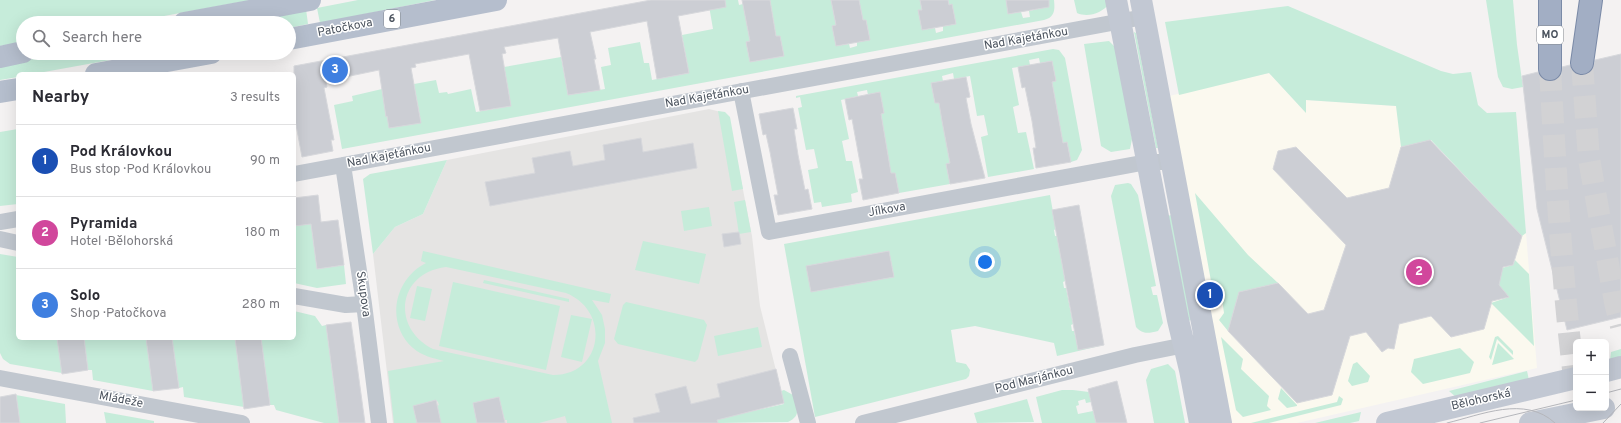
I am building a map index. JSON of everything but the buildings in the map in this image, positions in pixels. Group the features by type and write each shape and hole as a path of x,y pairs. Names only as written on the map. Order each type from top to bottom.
{"highway":[{"name":"MO","path":"1550,0 1550,69"},
{"path":"1580,0 1582,63 1591,0"}],"main road":[{"path":"222,16 310,0"},
{"name":"Patočkova","path":"296,37 440,6 494,0"},
{"path":"1116,0 1178,320 1200,423"},
{"path":"1143,9 1222,423"},
{"path":"0,57 16,54"},
{"path":"107,72 173,60"},
{"path":"0,92 16,89"},
{"path":"1609,370 1621,367"},
{"name":"Bělohorská","path":"1387,423 1573,379"},
{"path":"1609,407 1621,405"},
{"path":"1530,423 1590,411"}],"street":[{"name":"Nad Kajetánkou","path":"296,174 1120,22 1143,9"},
{"name":"Jílkova","path":"742,91 769,232 1147,162 1172,162"},
{"name":"Skupova","path":"343,165 364,304 379,423"},
{"path":"0,222 16,219"},
{"path":"0,239 16,243"},
{"path":"296,296 346,305 364,304"},
{"name":"Pod Marjánkou","path":"863,423 1135,355 1206,341"},
{"path":"790,356 808,423"},
{"name":"Mládeže","path":"0,378 242,423"}],"shaded area":[{"path":"1269,73 1305,112 1306,100 1396,106 1521,236 1526,233 1537,368 1297,423 1232,423 1169,96"},
{"path":"709,109 725,113 729,118 752,236 760,306 784,403 718,420 718,423 393,423 373,254 395,227 423,214 447,160"}],"green space":[{"path":"0,0 251,0 164,16 16,16 16,43 0,46"},
{"path":"358,0 435,0 320,23 317,8"},
{"path":"708,0 738,0 739,5 743,4 750,41 746,42 750,62 784,56 780,36 776,36 770,0 831,0 836,25 832,26 836,46 849,44 850,48 857,46 857,42 870,40 866,20 863,20 859,0 920,0 922,10 918,10 922,30 935,28 936,33 943,31 943,26 956,24 952,4 949,5 948,0 1006,0 1008,14 1021,12 1023,18 1030,17 1029,11 1042,8 1041,0 1054,0 1054,13 1048,19 1044,20 342,149 334,105 353,101 352,96 382,89 386,116 390,128 421,122 414,84 436,80 439,93 447,92 448,94 471,89 476,112 511,106 504,67 561,57 568,95 605,89 601,67 611,65 608,48 640,42 644,63 649,63 652,80 689,73 682,35 713,29"},
{"path":"1074,0 1108,0 1109,4 1099,12 1086,15 1077,13"},
{"path":"1486,0 1513,0 1523,87 1512,89 1503,87 1498,77"},
{"path":"1288,6 1441,71 1453,74 1471,72 1478,105 1487,113 1516,112 1526,233 1522,236 1431,140 1401,147 1396,106 1306,100 1306,113 1269,73 1179,95 1165,22"},
{"path":"306,9 308,24 296,27 296,16 268,16"},
{"path":"1134,32 1136,33 1158,148 1156,148"},
{"path":"1109,41 1116,48 1132,139 1130,149 1111,152 1101,146 1084,44"},
{"path":"1053,49 1059,50 1065,58 1082,150 1077,160 1071,162 1067,142 1063,143 1052,82 1056,81 1052,61 1040,63 1039,58 1029,60 1030,65 1012,68 1019,105 1013,107 1018,133 1026,132 1034,169 988,177 981,137 988,135 984,115 977,116 970,76 954,79 953,73 942,76 943,81 931,83 935,103 939,103 950,163 946,164 950,184 899,193 895,173 891,173 881,114 884,113 880,92 868,95 867,90 857,92 858,96 841,100 849,139 842,141 846,161 852,161 858,192 851,194 852,202 822,207 821,202 814,203 808,170 818,168 814,149 806,150 798,108 802,107 800,97 796,98 796,96"},
{"path":"28,60 110,60 44,72 16,72 16,77 0,80 0,65"},
{"path":"718,111 725,112 730,117 743,189 732,191"},
{"path":"16,129 16,204 0,206 0,132"},
{"path":"447,160 423,214 395,227 373,254 363,179 370,174"},
{"path":"1131,184 1138,195 1156,286 1151,287 1153,295 1157,295 1163,323 1158,331 1146,333 1136,327 1111,196 1115,185"},
{"path":"1195,193 1248,255 1278,283 1239,292 1228,331 1219,320 1224,313 1221,292 1213,292"},
{"path":"1050,195 1056,229 1054,230 1055,236 1057,236 1065,281 1063,282 1064,288 1066,288 1073,324 1071,325 1072,331 1074,331 1078,349 1104,345 1057,356 1054,343 975,326 951,330 956,362 966,364 970,370 969,376 966,379 815,417 784,244","holes":["889,251 894,277 811,292 807,266"]},
{"path":"745,200 751,232 739,234 734,202"},
{"path":"709,207 712,226 684,231 681,211"},
{"path":"1172,215 1191,320 1188,321 1166,216"},
{"path":"311,224 317,269 344,265 346,284 317,288 296,283 296,226"},
{"path":"643,241 706,254 699,284 635,270"},
{"path":"423,251 611,294 609,303 592,300 602,315 605,329 605,343 598,361 612,423 567,423 565,416 539,423 507,423 498,397 473,403 477,423 441,423 437,406 439,405 436,400 413,406 417,423 394,423 388,371 444,361 416,351 404,338 396,314 400,290 415,270 426,263 421,261","holes":["446,267 566,293 580,302 590,313 595,327 595,341 591,354 582,365 570,372 553,375 433,349 419,340 410,328 406,315 405,302 409,290 417,279 430,271"]},
{"path":"0,254 16,257 16,340 57,340 62,373 10,364 3,359 0,353"},
{"path":"1515,260 1529,274 1534,346 1491,303 1509,297 1497,284 1502,268 1513,265"},
{"path":"484,280 569,299 569,302 483,283"},
{"path":"453,282 560,306 546,370 439,346"},
{"path":"417,286 432,289 425,321 410,318"},
{"path":"626,302 704,320 707,325 698,359 695,362 618,344 614,339 623,305"},
{"path":"296,311 315,316 322,326 326,325 339,423 324,423 276,410 274,405 270,405 261,340 296,340"},
{"path":"571,315 592,319 582,362 561,357"},
{"path":"758,327 762,347 718,356 714,336"},
{"path":"1498,336 1513,351 1513,355 1497,339 1491,360 1489,357 1495,337"},
{"path":"1221,337 1243,359 1241,369 1269,396 1267,406 1271,410 1243,417 1236,410"},
{"path":"84,340 146,340 153,391 93,380 92,370 88,370"},
{"path":"172,340 235,340 244,407 184,397 183,387 179,388"},
{"path":"1498,343 1514,359 1492,365"},
{"path":"1460,348 1474,362 1470,373 1423,384 1411,372 1414,359"},
{"path":"1621,349 1621,357 1610,360 1611,352"},
{"path":"1357,362 1370,376 1368,382 1352,386 1348,381 1353,364"},
{"path":"1168,364 1175,371 1185,423 1154,423 1146,380 1151,369"},
{"path":"1527,371 1529,380 1457,398 1449,391"},
{"path":"1281,388 1297,406 1287,408 1278,399"},
{"path":"784,390 793,395 797,407 797,414 788,422 718,423 717,419 784,404 781,391"},
{"path":"1062,390 1089,392 1091,402 1086,403 1085,399 1078,401 1079,405 1076,406 1078,414 1093,411 1096,423 1042,423 1036,397"},
{"path":"16,395 65,404 66,423 20,423"},
{"path":"1339,396 1343,399 1341,405 1269,423 1251,423 1337,402"},
{"path":"1027,399 1034,422 977,423 974,413"},
{"path":"104,412 154,421 154,423 106,423"},
{"path":"1361,412 1359,421 1350,423 1315,423"}],"tunnel":[{"path":"1582,63 1589,159 1615,302 1621,326"},
{"path":"1550,69 1563,272 1574,375"}],"tram line":[{"path":"1609,392 1621,389"},
{"path":"1480,423 1573,401"},
{"path":"1603,423 1621,404"},
{"path":"1447,423 1488,412 1517,409 1530,410 1543,415 1555,423"}],"place":[{"name":"Solo","path":"335,70"},
{"name":"Pyramida","path":"1419,272"},
{"name":"Pod Královkou","path":"1210,295"}]}
